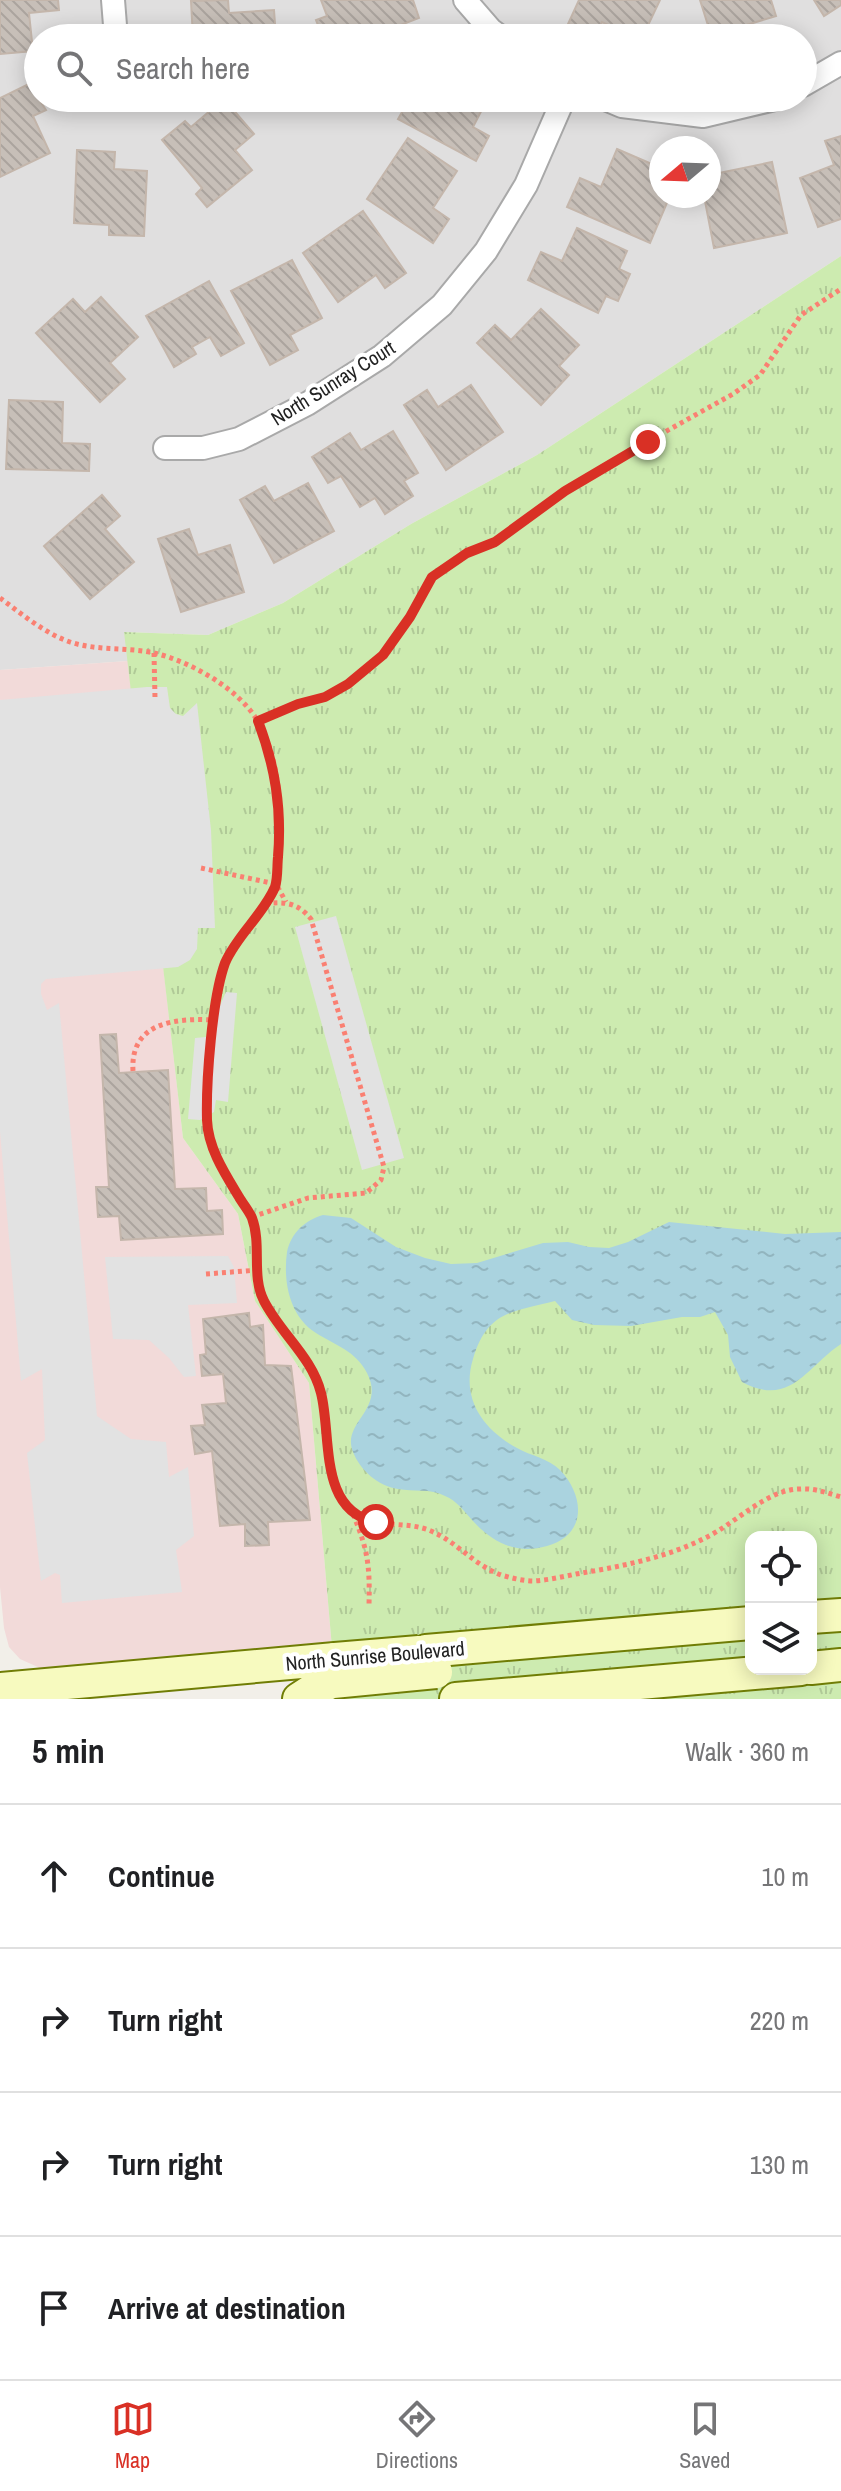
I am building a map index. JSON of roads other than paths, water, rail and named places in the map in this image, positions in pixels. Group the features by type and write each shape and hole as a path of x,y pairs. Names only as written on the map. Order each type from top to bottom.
{"street":[{"path":"113,0 115,24"},
{"path":"465,0 486,24"},
{"path":"817,77 841,63"},
{"name":"North Sunray Court","path":"165,448 203,448 239,439 280,418 382,356 442,305 486,251 526,185 558,112"},
{"path":"671,112 703,116 720,112"},
{"path":"817,1617 841,1615"},
{"name":"North Sunrise Boulevard","path":"0,1689 334,1671 431,1662 469,1647 745,1624"},
{"path":"817,1667 841,1665"},
{"path":"299,1699 334,1671"},
{"path":"456,1699 745,1674"}],"water":[{"path":"323,1215 351,1218 396,1247 451,1264 477,1263 543,1243 568,1242 609,1248 669,1222 785,1234 841,1232 841,1344 797,1381 773,1390 759,1389 742,1382 730,1357 728,1335 715,1312 700,1317 631,1326 594,1325 572,1320 555,1301 503,1316 486,1331 473,1359 470,1373 472,1399 477,1411 494,1432 560,1470 574,1491 578,1514 569,1533 560,1541 536,1548 515,1548 488,1535 449,1498 434,1492 398,1489 384,1484 365,1471 356,1459 351,1442 371,1397 367,1373 351,1354 307,1326 294,1308 287,1286 287,1252 295,1233 310,1220"}]}
